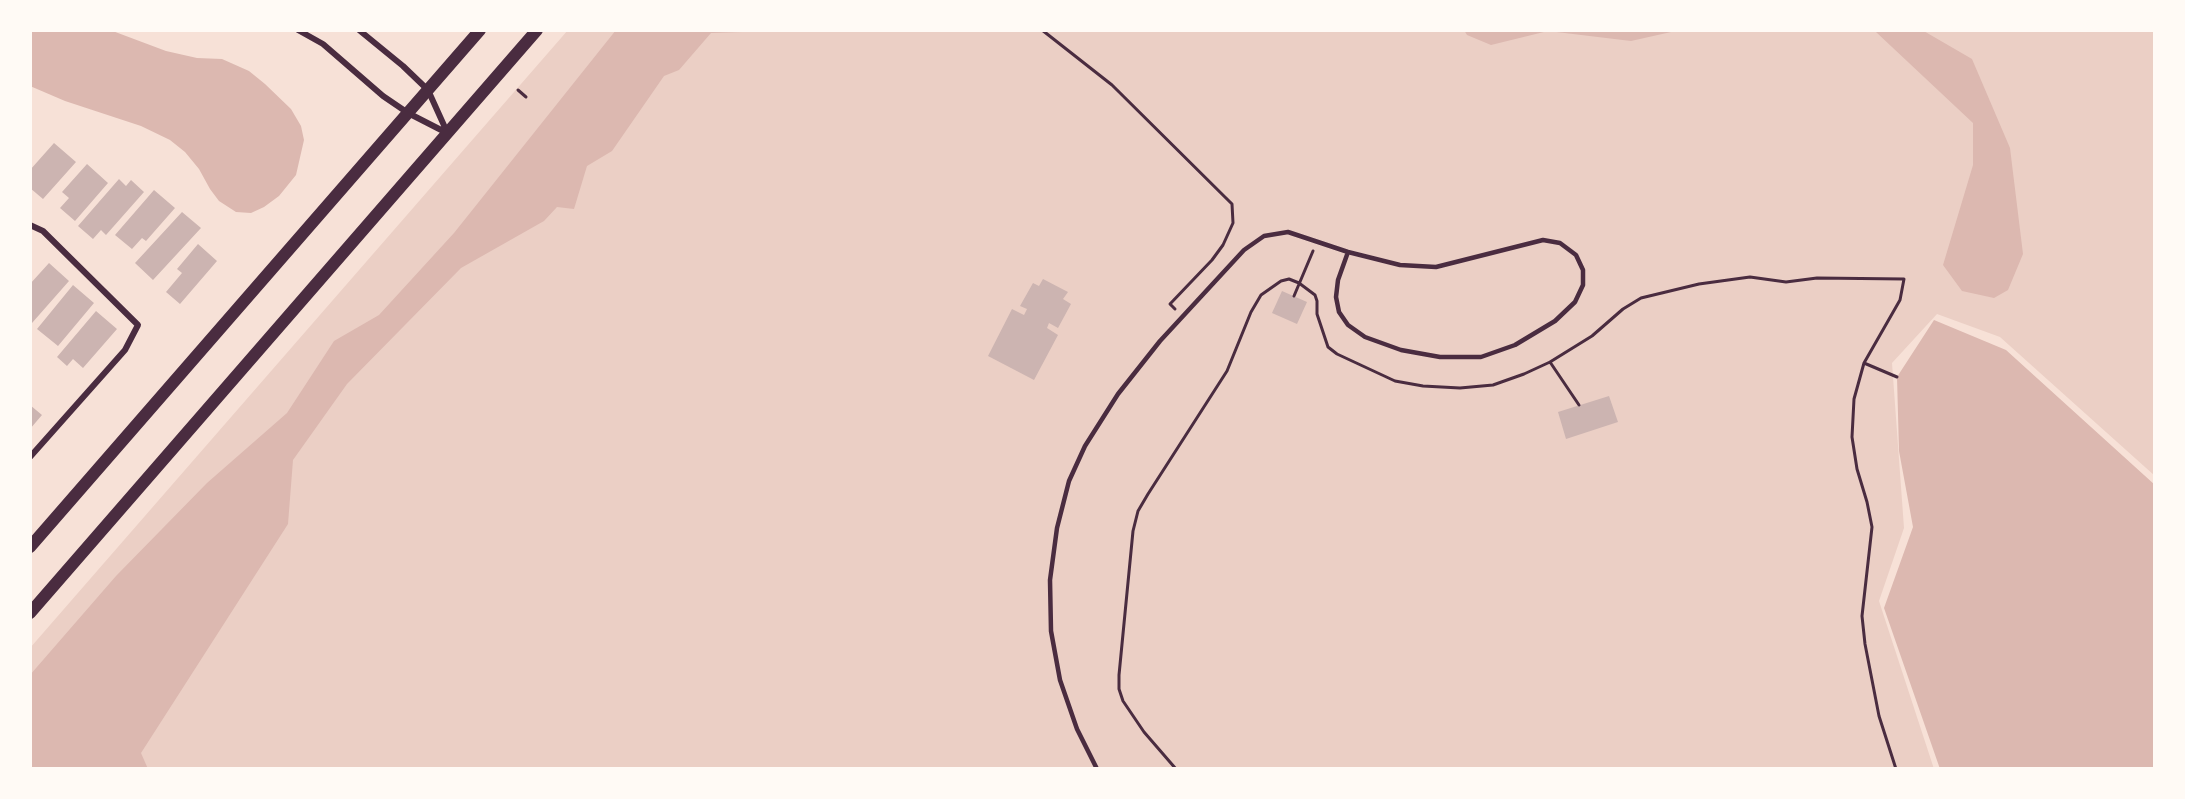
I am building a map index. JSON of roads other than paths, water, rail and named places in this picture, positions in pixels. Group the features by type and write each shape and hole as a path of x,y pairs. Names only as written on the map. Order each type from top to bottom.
{"main road":[{"path":"30,547 480,30"},
{"path":"30,613 537,30"}],"street":[{"path":"298,30 323,44 383,96 408,113 447,133"},
{"path":"359,30 428,90 447,133"},
{"path":"30,225 43,231 138,325 125,350 30,457"}],"lane":[{"path":"1097,769 1077,729 1060,680 1051,631 1050,580 1058,528 1070,481 1085,446 1118,394 1182,317 1244,250 1264,236 1288,232 1348,252 1400,265 1436,267 1543,240 1560,243 1576,255 1583,270 1583,285 1575,302 1555,321 1515,345 1481,357 1440,357 1401,350 1365,337 1348,325 1339,312 1336,297 1338,279 1348,252"}]}
